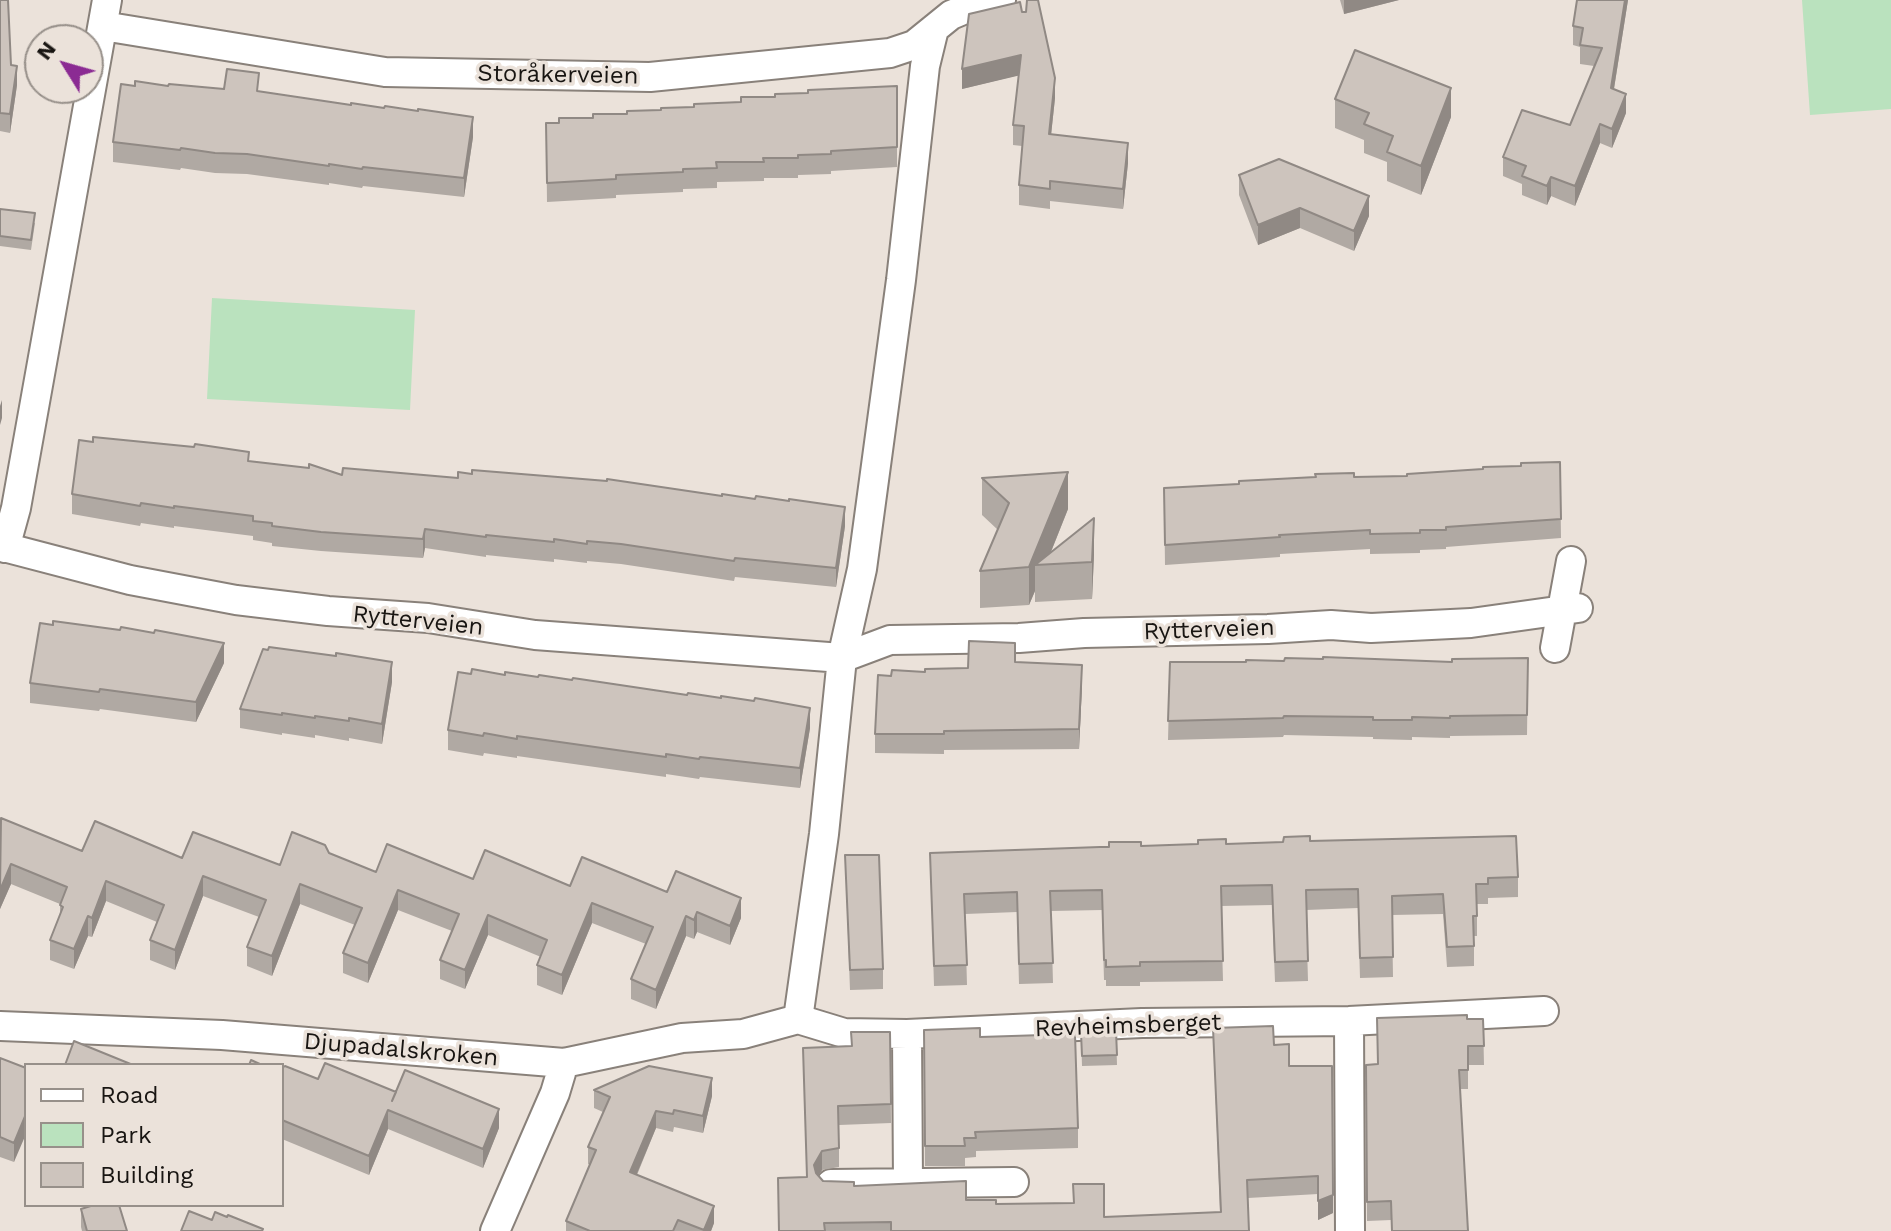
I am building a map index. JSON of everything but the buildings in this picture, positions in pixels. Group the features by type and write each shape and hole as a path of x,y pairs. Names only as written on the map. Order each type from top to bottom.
{"street":[{"name":"Storåkerveien","path":"2,547 16,508 105,13 385,72 650,77 890,53 914,45 951,15 1001,0"},
{"path":"798,1019 826,820 842,658 862,569 901,280 925,66 934,29"},
{"name":"Rytterveien","path":"2,547 130,580 236,600 428,618 535,635 842,658 890,640 1331,625 1371,628 1471,623 1570,608"},
{"path":"1555,648 1570,608 1571,561"},
{"name":"Revheimsberget","path":"798,1019 844,1033 907,1034 1142,1023 1349,1021 1544,1011"},
{"name":"Djupadalskroken","path":"0,1026 222,1035 564,1063 682,1038 743,1034 798,1019"},
{"path":"1349,1021 1350,1231"},
{"path":"907,1034 908,1183"},
{"path":"495,1231 555,1093 564,1063"},
{"path":"831,1184 1014,1182"}],"green space":[{"path":"1802,0 1891,0 1891,109 1810,115"},
{"path":"212,298 415,310 410,410 207,399"}]}
